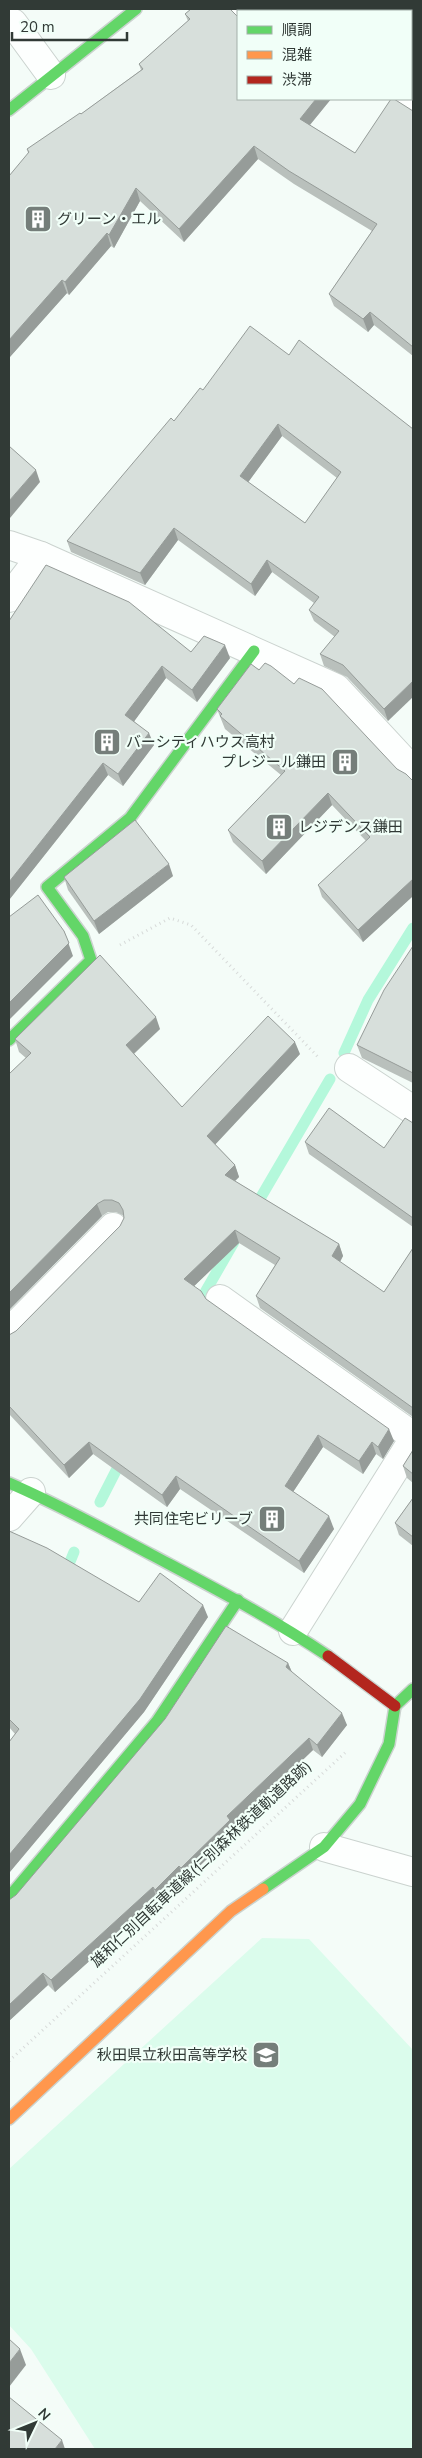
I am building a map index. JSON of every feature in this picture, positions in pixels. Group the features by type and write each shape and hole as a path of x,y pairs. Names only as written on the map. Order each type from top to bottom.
{"street":[{"path":"9,110 136,9"},
{"path":"17,19 51,75"},
{"path":"9,545 41,556 336,688 413,771"},
{"path":"9,598 41,556"},
{"path":"9,1040 91,960 83,936 47,887 130,818 254,651"},
{"path":"349,1068 413,1110"},
{"path":"9,1332 113,1227"},
{"path":"220,1299 413,1438 293,1632"},
{"path":"9,1517 20,1488 238,1600 293,1632 361,1676 395,1706"},
{"path":"9,1897 157,1721 238,1600"},
{"path":"9,2119 231,1911 324,1847 360,1804 390,1744 395,1706 413,1689"},
{"path":"324,1847 413,1872"}],"path":[{"path":"91,960 170,918 191,925 325,1064 349,1068"},
{"name":"雄和仁別自転車道線(仁別森林鉄道軌道路跡)","path":"9,2062 352,1746"}],"green space":[{"name":"秋田県立秋田高等学校","path":"262,1938 309,1939 413,2050 413,2449 95,2449 31,2349 9,2325 9,2169"}],"building":[{"path":"191,9 230,9 237,16 237,100 315,100 300,119 355,153 390,100 396,100 413,111 413,347 370,312 363,319 329,294 377,224 289,171 254,146 179,229 136,188 109,235 107,233 65,282 62,280 9,340 9,176 29,152 27,149 81,114 143,69 139,64 190,19 185,14"},
{"path":"302,9 343,9 342,10"},
{"path":"367,9 413,9 413,34 412,10"},
{"path":"250,326 289,355 299,340 413,429 413,681 384,709 343,665 320,654 339,631 309,610 319,597 267,560 251,584 174,528 140,573 67,541 171,418 174,421 200,388 203,390","holes":["278,424 341,472 305,523 240,476"]},
{"path":"9,446 36,470 9,501"},
{"path":"46,565 129,602 191,652 204,636 225,645 192,690 162,666 125,715 149,733 118,774 103,763 9,882 9,621"},
{"path":"265,663 294,684 299,678 322,689 397,769 413,781 413,879 358,930 318,885 370,837 328,793 262,861 228,830 285,771 220,716 222,714 217,709 251,664 259,670"},
{"path":"135,820 169,864 94,921 64,877"},
{"path":"38,895 64,931 69,943 9,1003 9,917"},
{"path":"413,946 413,1073 357,1045 384,990"},
{"path":"100,955 156,1017 126,1045 182,1107 268,1016 295,1042 207,1136 235,1165 225,1175 339,1244 332,1256 384,1292 413,1248 413,1408 256,1296 280,1258 235,1230 184,1279 201,1291 206,1299 389,1429 378,1447 372,1442 359,1461 318,1435 285,1486 329,1516 299,1561 176,1476 162,1495 89,1442 64,1465 9,1406 9,1335 16,1331 120,1226 124,1218 123,1210 119,1203 112,1200 104,1200 97,1204 9,1293 9,1074 31,1053 15,1039"},
{"path":"329,1108 384,1148 405,1118 413,1123 413,1218 305,1142"},
{"path":"413,1450 413,1474 403,1466"},
{"path":"413,1498 413,1537 395,1523"},
{"path":"9,1531 47,1548 139,1602 160,1573 203,1605 140,1699 9,1855 9,1742 19,1729 9,1719"},
{"path":"226,1626 288,1663 286,1667 342,1713 317,1745 309,1738 227,1816 230,1820 181,1868 179,1866 155,1890 153,1887 51,1980 43,1973 9,2005 9,1900 16,1895 165,1719"},
{"path":"9,2339 20,2349 9,2363"},
{"path":"9,2397 62,2440 55,2449 9,2449"}],"waterway":[{"path":"344,1053 368,1000 413,928"},
{"path":"254,1209 330,1079"},
{"path":"196,1308 234,1242"},
{"path":"100,1502 123,1457"},
{"path":"65,1574 74,1552"}],"traffic: fast":[{"path":"9,110 136,9"},
{"path":"9,1040 91,960 83,936 47,887 130,818 254,651"},
{"path":"9,1483 81,1518 219,1591 264,1616 328,1656"},
{"path":"9,1897 157,1721 238,1600"},
{"path":"395,1706 413,1689"},
{"path":"263,1889 324,1847 360,1804 389,1744 395,1706"}],"traffic: slow":[{"path":"9,2119 231,1911 263,1889"}],"traffic: jam":[{"path":"328,1656 395,1706"}],"place":[{"name":"グリーン・エル","path":"38,219"},
{"name":"バーシティハウス高村","path":"107,742"},
{"name":"プレジール鎌田","path":"345,762"},
{"name":"レジデンス鎌田","path":"279,827"},
{"name":"共同住宅ビリーブ","path":"272,1519"},
{"name":"秋田県立秋田高等学校","path":"266,2055"}]}
